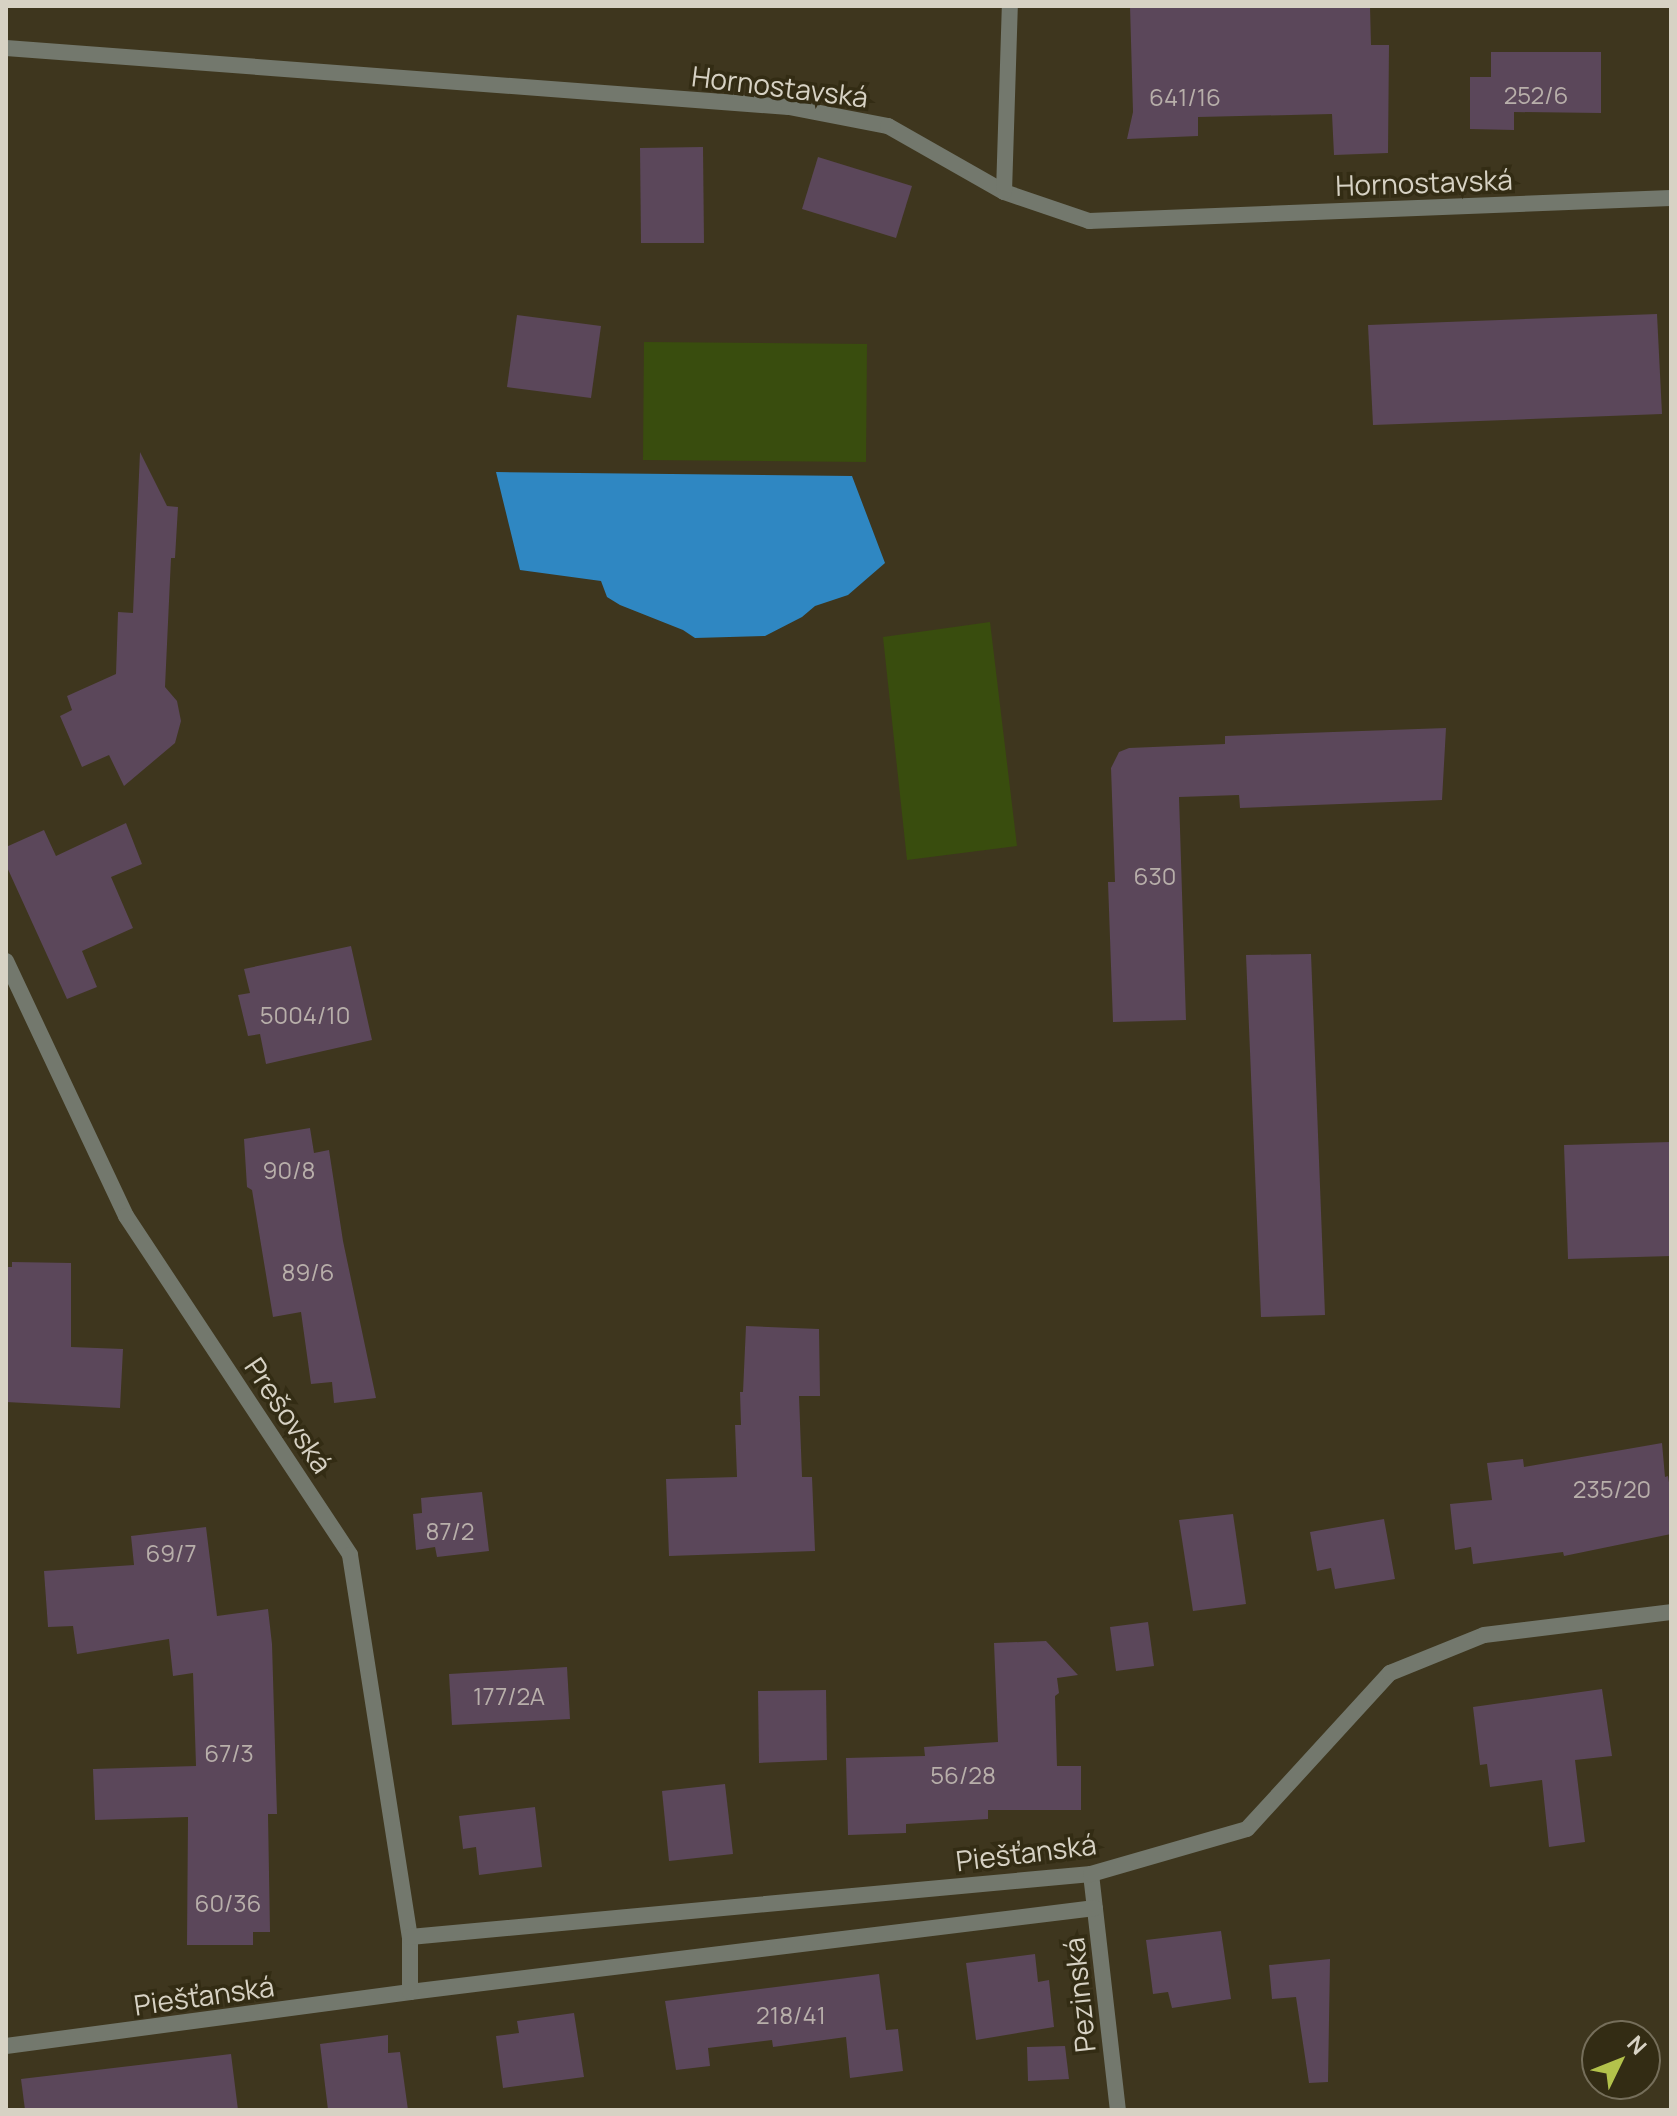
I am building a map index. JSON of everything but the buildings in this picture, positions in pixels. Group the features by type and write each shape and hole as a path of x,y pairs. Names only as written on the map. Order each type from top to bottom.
{"street":[{"path":"1004,192 1010,6"},
{"name":"Hornostavská","path":"6,48 789,107 888,126 1004,192 1089,221 1671,198"},
{"name":"Prešovská","path":"6,961 126,1216 350,1555 410,1937"},
{"name":"Piešťanská","path":"410,1937 1091,1874 1247,1829 1390,1673 1484,1635 1671,1612"},
{"name":"Pezinská","path":"1091,1874 1118,2110"},
{"name":"Piešťanská","path":"6,2046 410,1992 1095,1908"},
{"path":"410,1937 410,1992"}],"green space":[{"path":"644,342 867,344 866,462 643,460"},
{"path":"990,622 1017,846 907,860 883,637"}],"water":[{"path":"496,472 852,476 885,563 848,595 815,606 802,617 765,636 695,638 683,630 620,605 607,597 601,581 520,570"}]}
